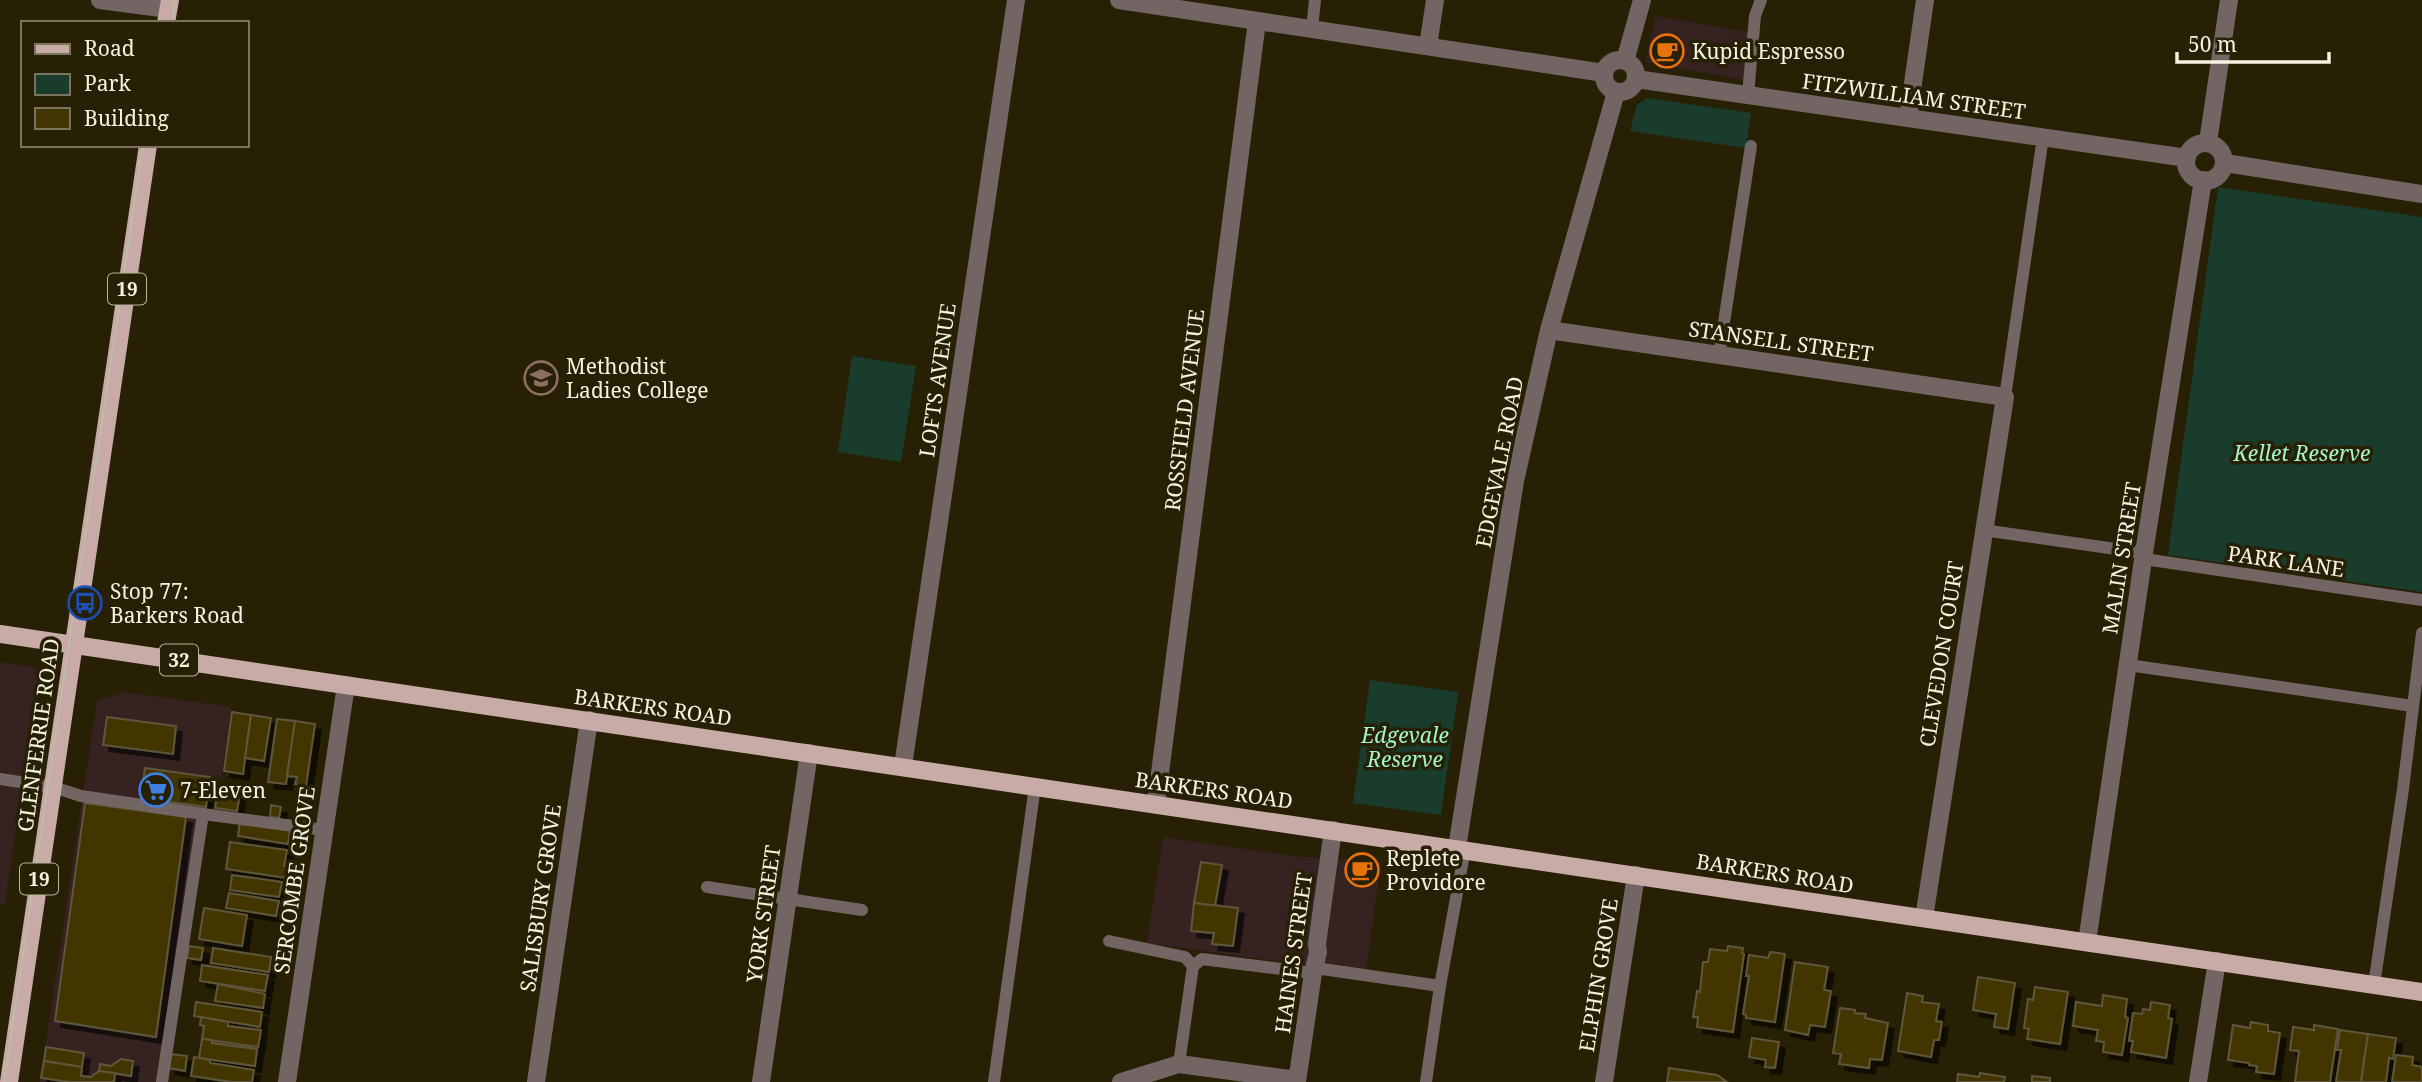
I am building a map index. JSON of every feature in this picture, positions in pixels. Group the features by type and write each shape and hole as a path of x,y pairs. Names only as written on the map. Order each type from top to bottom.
{"main road":[{"name":"GLENFERRIE ROAD","path":"9,1082 148,147"},
{"name":"BARKERS ROAD","path":"0,634 2422,992"}],"street":[{"path":"100,0 168,11"},
{"name":"LOFTS AVENUE","path":"903,766 1016,0"},
{"path":"1119,0 1189,5 1257,21 1604,73"},
{"path":"1428,46 1435,0"},
{"path":"1625,61 1642,0"},
{"path":"1908,118 1925,0"},
{"path":"2208,142 2230,0"},
{"name":"ROSSFIELD AVENUE","path":"1156,804 1257,21"},
{"path":"1625,61 1634,68 1636,79 1631,88 1616,92 1607,86 1604,73 1610,64 1625,61"},
{"name":"FITZWILLIAM STREET","path":"1636,79 2187,158"},
{"name":"EDGEVALE ROAD","path":"1461,849 1515,481 1549,330 1616,92"},
{"path":"2208,142 2220,148 2225,163 2214,179 2203,180 2191,174 2187,158 2193,146 2208,142"},
{"path":"2225,163 2422,194"},
{"name":"MALIN STREET","path":"2087,942 2203,180"},
{"name":"STANSELL STREET","path":"1549,330 2006,397"},
{"name":"CLEVEDON COURT","path":"1924,918 2006,397"},
{"name":"SERCOMBE GROVE","path":"288,1082 345,685"},
{"name":"SALISBURY GROVE","path":"536,1082 589,720"},
{"name":"YORK STREET","path":"761,1082 809,753"},
{"name":"HAINES STREET","path":"1297,1081 1334,830"},
{"name":"ELPHIN GROVE","path":"1604,1082 1636,875"},
{"path":"2198,1082 2217,961"},
{"path":"1121,1082 1179,1064 1297,1081"}],"lane":[{"path":"1312,29 1315,0"},
{"path":"1748,95 1755,16 1761,0"},
{"path":"2006,397 2043,137"},
{"path":"1720,355 1751,146"},
{"name":"PARK LANE","path":"1983,530 2422,600"},
{"path":"2374,985 2403,789 2422,633"},
{"path":"2128,665 2413,706"},
{"path":"0,779 53,787 81,796 324,830"},
{"path":"994,1082 1035,786"},
{"path":"162,1082 203,814"},
{"path":"1426,1082 1461,849"},
{"path":"707,887 862,910"},
{"path":"1109,941 1185,957 1193,966"},
{"path":"1179,1064 1193,966 1202,959 1440,986"}],"shaded area":[{"path":"1656,16 1749,32 1744,80 1645,62"},
{"path":"0,662 40,668 5,904 0,903"},
{"path":"125,692 231,707 221,779 210,778 169,1082 40,1082 97,701"},
{"path":"1163,837 1302,857 1381,861 1366,970 1295,964 1147,943"}],"green space":[{"path":"1647,98 1751,113 1746,148 1630,131 1637,105"},
{"name":"Kellet Reserve","path":"2218,187 2422,217 2422,592 2168,555"},
{"path":"852,356 916,366 901,462 838,452"},
{"name":"Edgevale Reserve","path":"1370,680 1458,692 1441,815 1353,803"}],"building":[{"path":"232,712 251,715 243,774 224,771"},
{"path":"251,715 271,718 264,761 245,758"},
{"path":"107,717 176,726 173,754 103,745"},
{"path":"277,719 295,721 286,784 268,782"},
{"path":"295,721 315,724 306,786 295,784 297,777 287,776"},
{"path":"145,768 210,777 206,807 141,798"},
{"path":"218,790 240,793 237,811 215,808"},
{"path":"85,803 186,817 156,1037 55,1021"},
{"path":"271,805 281,807 279,818 270,817"},
{"path":"240,821 290,829 288,844 238,836"},
{"path":"230,842 287,850 284,866 289,866 287,878 226,869"},
{"path":"1201,862 1222,865 1215,906 1194,903"},
{"path":"232,875 282,882 279,897 230,890"},
{"path":"229,893 279,901 276,916 226,908"},
{"path":"1194,903 1238,908 1233,946 1212,944 1214,933 1191,931"},
{"path":"204,908 247,915 242,946 199,939"},
{"path":"189,946 203,948 201,960 187,958"},
{"path":"1728,946 1743,948 1744,954 1733,1032 1697,1027 1698,1017 1693,1017 1697,991 1700,992 1703,962 1708,962 1710,949 1727,951"},
{"path":"213,948 271,957 269,972 211,963"},
{"path":"1770,952 1785,954 1775,1022 1746,1018 1743,1014 1749,976 1746,976 1749,955 1768,958"},
{"path":"1795,962 1828,967 1824,990 1831,991 1825,1027 1810,1025 1808,1035 1785,1030"},
{"path":"202,965 268,975 265,991 200,981"},
{"path":"1978,977 2015,983 2008,1029 1994,1027 1996,1014 1973,1010"},
{"path":"218,984 265,994 263,1008 215,1001"},
{"path":"2035,987 2068,992 2060,1044 2027,1039 2029,1029 2024,1028 2028,999 2033,1000"},
{"path":"1907,993 1923,996 1922,1002 1939,1004 1936,1021 1942,1022 1939,1040 1934,1040 1931,1057 1898,1051"},
{"path":"2103,995 2127,999 2125,1017 2128,1018 2122,1055 2103,1052 2104,1042 2096,1041 2098,1030 2073,1026 2076,1002 2102,1006"},
{"path":"196,1002 262,1012 260,1027 194,1016"},
{"path":"2151,1002 2170,1005 2168,1018 2172,1019 2166,1058 2131,1052 2133,1041 2129,1041 2133,1013 2142,1014 2143,1009 2150,1010"},
{"path":"1840,1008 1855,1010 1855,1013 1866,1014 1865,1018 1888,1023 1882,1060 1870,1059 1869,1068 1839,1064 1841,1054 1833,1053"},
{"path":"201,1017 228,1022 228,1026 261,1030 258,1047 202,1039 204,1026 200,1025"},
{"path":"2251,1022 2268,1025 2268,1031 2280,1033 2274,1074 2256,1072 2257,1066 2228,1060 2233,1025 2250,1028"},
{"path":"2314,1025 2338,1029 2330,1082 2295,1082 2299,1051 2290,1050 2293,1027 2314,1030"},
{"path":"2340,1030 2368,1034 2361,1082 2336,1082 2341,1050 2337,1050"},
{"path":"2368,1034 2396,1038 2393,1059 2389,1058 2386,1082 2361,1082"},
{"path":"1752,1038 1779,1042 1775,1068 1765,1067 1766,1060 1749,1057"},
{"path":"202,1039 212,1040 212,1043 257,1049 255,1066 199,1058"},
{"path":"46,1047 84,1053 82,1067 44,1061"},
{"path":"171,1054 187,1056 185,1071 169,1068"},
{"path":"2396,1055 2413,1057 2412,1065 2422,1067 2422,1082 2392,1082"},
{"path":"194,1057 210,1060 210,1063 254,1070 252,1082 191,1076"},
{"path":"121,1059 133,1061 131,1076 99,1071 100,1064 111,1066"},
{"path":"44,1061 82,1067 81,1076 91,1077 99,1071 115,1073 114,1082 70,1082 41,1078"},
{"path":"1669,1068 1717,1075 1727,1082 1667,1082"},
{"path":"1980,1073 2005,1077 2004,1082 1957,1082 1958,1074 1979,1077"},
{"path":"2032,1076 2050,1078 2050,1082 2032,1082"}],"tram line":[{"path":"172,21 175,0"},
{"path":"4,1082 143,147"}],"place":[{"name":"Kupid Espresso","path":"1667,51"},
{"name":"Methodist Ladies College","path":"541,378"},
{"name":"Stop 77: Barkers Road","path":"85,603"},
{"name":"7-Eleven","path":"156,790"},
{"name":"Replete Providore","path":"1362,870"}]}
